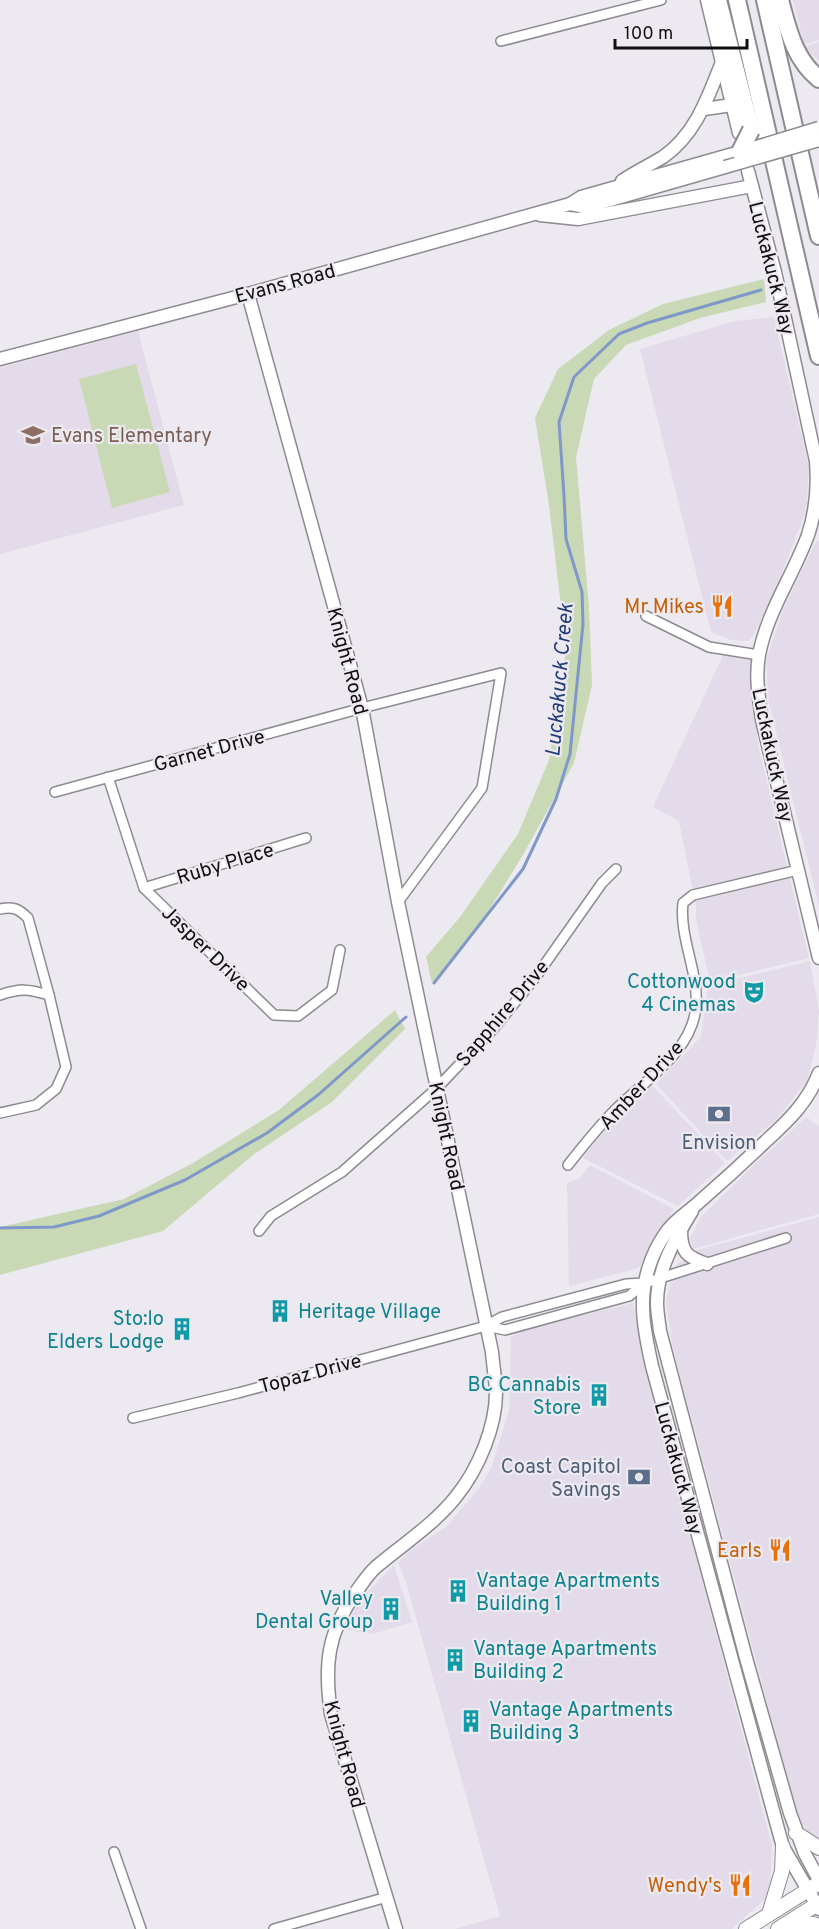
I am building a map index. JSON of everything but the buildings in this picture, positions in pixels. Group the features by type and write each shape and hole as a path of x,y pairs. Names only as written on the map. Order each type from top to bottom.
{"highway":[{"path":"718,0 745,131 759,152"},
{"path":"737,0 819,356"},
{"path":"765,0 819,236"},
{"path":"780,0 797,54 819,79"},
{"path":"740,152 745,131"}],"main road":[{"path":"796,1833 819,1848"},
{"path":"769,1914 782,1871 783,1846"},
{"path":"746,1929 815,1884"},
{"path":"781,1927 818,1906"},
{"path":"781,1927 813,1924 819,1926"}],"street":[{"path":"501,41 661,0"},
{"path":"707,0 732,105 745,131"},
{"path":"611,188 664,156 681,140 704,109 722,62"},
{"path":"704,109 732,105"},
{"name":"Evans Road","path":"570,204 586,207 723,162 740,152 759,152 819,128"},
{"name":"Evans Road","path":"0,359 249,294 570,204 580,197 611,188 819,140"},
{"name":"Luckakuck Way","path":"748,171 775,272 814,447 817,477 815,506 808,534 768,623 759,656 757,682 762,720 819,958"},
{"path":"533,214 578,219 752,186"},
{"name":"Knight Road","path":"249,294 362,708 398,902 492,1352 496,1391 491,1427 481,1456 469,1479 440,1515 373,1570 346,1607 327,1661 327,1688 331,1714 396,1929"},
{"path":"646,616 709,647 759,656"},
{"name":"Garnet Drive","path":"55,792 362,708 501,674 482,788 398,902"},
{"name":"Jasper Drive","path":"108,777 144,888 274,1015 298,1016 332,990 340,950"},
{"name":"Ruby Place","path":"144,888 306,837"},
{"name":"Sapphire Drive","path":"259,1230 272,1216 342,1172 437,1088 494,1028 536,978 602,883 616,869"},
{"name":"Amber Drive","path":"568,1165 615,1110 678,1049 688,1034 696,1001 694,978 681,917 683,903 693,895 798,870"},
{"path":"0,909 8,907 19,910 28,918 66,1067 56,1089 36,1105 0,1113"},
{"path":"0,995 18,989 49,995"},
{"name":"Luckakuck Way","path":"815,1884 783,1846 652,1366 643,1307 645,1283 651,1262 664,1234 674,1222 696,1205 790,1119 805,1101 819,1073"},
{"name":"Luckakuck Way","path":"696,1205 668,1252 660,1279 657,1302 660,1331 746,1658 796,1833 815,1884 818,1906"},
{"path":"681,1230 681,1244 685,1252 692,1258 707,1264"},
{"name":"Topaz Drive","path":"133,1418 249,1390 486,1326 502,1317 615,1286 660,1279 786,1239"},
{"name":"Topaz Drive","path":"486,1326 505,1330 526,1325 629,1296 645,1283"},
{"path":"114,1852 141,1929"},
{"path":"274,1929 387,1897"}],"shaded area":[{"path":"793,0 819,0 819,40 804,44"},
{"path":"819,42 819,61 804,47"},
{"path":"774,317 809,467 806,511 776,588 754,634 749,641 731,640 711,632 640,349 735,321"},
{"path":"138,331 184,505 0,554 0,368"},
{"path":"816,541 819,541 819,906 769,703 766,661 783,610"},
{"path":"723,655 751,660 758,745 809,958 710,982 696,919 696,906 679,821 653,807"},
{"path":"810,961 819,1011 816,1046 807,1081 776,1120 727,1161 656,1084 701,1037 708,986"},
{"path":"652,1085 725,1163 678,1206 583,1158 600,1135"},
{"path":"806,1117 819,1126 819,1214 693,1249 690,1238 701,1217"},
{"path":"590,1165 674,1209 642,1265 635,1269 569,1286 567,1183 579,1179"},
{"path":"819,1217 819,1844 814,1842 797,1815 672,1344 666,1301 675,1266 697,1250"},
{"path":"633,1303 646,1366 772,1846 770,1895 732,1929 455,1929 500,1916 406,1582 398,1563 407,1553 447,1526 479,1488 491,1468 509,1411 511,1337 523,1330"},
{"path":"394,1565 412,1622 373,1634 347,1630 357,1603"}],"green space":[{"path":"764,279 766,302 700,318 626,345 594,379 576,457 589,607 592,685 574,763 524,853 480,925 432,983 426,957 460,917 518,834 549,760 566,649 549,505 535,418 558,369 609,330 663,304"},
{"path":"136,364 170,492 112,508 79,379"},
{"path":"395,1010 405,1029 332,1102 253,1155 163,1231 0,1275 0,1227 124,1199 193,1163 279,1110"}],"waterway":[{"name":"Luckakuck Creek","path":"434,983 523,869 556,799 570,754 583,624 582,592 566,539 559,422 574,377 619,334 647,323 761,290"},
{"name":"Luckakuck Creek","path":"0,1228 54,1227 99,1216 185,1180 267,1133 318,1095 406,1017"}],"place":[{"name":"Evans Elementary","path":"33,435"},
{"name":"Mr Mikes","path":"722,606"},
{"name":"Cottonwood 4 Cinemas","path":"754,992"},
{"name":"Envision","path":"719,1114"},
{"name":"Heritage Village","path":"280,1311"},
{"name":"Sto:lo Elders Lodge","path":"182,1329"},
{"name":"BC Cannabis Store","path":"599,1395"},
{"name":"Coast Capitol Savings","path":"639,1477"},
{"name":"Earls","path":"780,1550"},
{"name":"Vantage Apartments Building 1","path":"458,1591"},
{"name":"Valley Dental Group","path":"391,1609"},
{"name":"Vantage Apartments Building 2","path":"455,1660"},
{"name":"Vantage Apartments Building 3","path":"471,1721"},
{"name":"Wendy's","path":"740,1885"}]}
